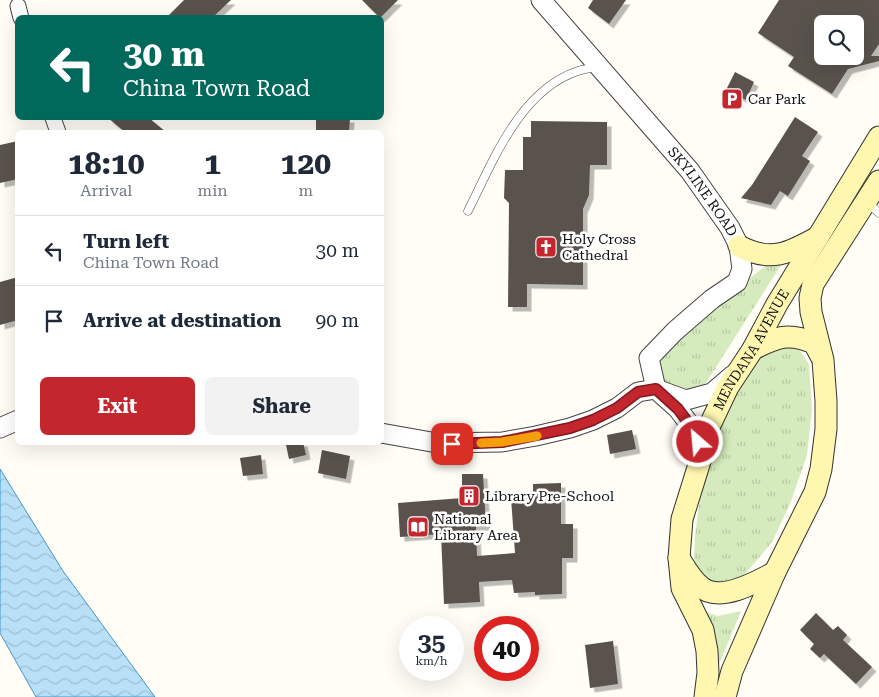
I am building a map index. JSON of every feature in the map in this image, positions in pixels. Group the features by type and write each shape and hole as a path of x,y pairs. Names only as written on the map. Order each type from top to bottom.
{"main road":[{"name":"MENDANA AVENUE","path":"705,697 708,674 707,651 703,630 682,588 679,558 682,519 702,451 713,417 738,371 879,137"},
{"name":"MENDANA AVENUE","path":"725,697 732,671 775,572 815,492 821,469 826,429 826,401 823,360 811,312 810,298 814,284 872,207 879,181"},
{"path":"739,246 764,255 779,255 796,249 819,236"},
{"path":"753,349 776,338 788,336 802,338 814,343 823,360"},
{"path":"679,558 700,587 712,593 729,592 756,582 775,572"}],"street":[{"name":"SKYLINE ROAD","path":"541,0 690,171 730,228 739,246 742,269 737,282 712,298 675,330 649,358 656,389"},
{"path":"384,434 437,443 502,442 570,428 593,420 617,408 638,392 656,389 686,400 712,394 738,371"},
{"path":"656,389 678,409 687,421 702,451"},
{"path":"0,428 15,421"}],"lane":[{"path":"468,211 505,136 538,94 560,79 578,71 600,67"}],"green space":[{"path":"788,254 704,386 697,393 679,390 666,385 659,375 660,356 725,297 776,258"},
{"path":"774,347 790,347 800,351 809,364 812,409 807,455 790,504 772,542 746,573 731,584 717,585 698,573 694,558 701,490 717,436 734,396 761,355"},
{"path":"698,610 718,616 741,611 715,674"}],"water":[{"path":"0,469 63,571 155,697 36,697 0,633"}],"building":[{"path":"184,0 231,0 215,15 169,15"},
{"path":"362,0 398,0 383,15 377,15"},
{"path":"593,0 626,0 609,24 588,8"},
{"path":"779,0 879,0 879,44 871,56 879,56 879,61 864,65 864,15 814,15 814,65 864,65 848,69 832,94 788,66 794,57 758,33"},
{"path":"735,72 754,82 746,100 726,90"},
{"path":"795,117 818,132 802,156 810,161 788,196 780,191 771,205 741,198 752,185"},
{"path":"110,120 151,120 164,130 123,130"},
{"path":"316,120 350,120 349,130 316,130"},
{"name":"Holy Cross Cathedral","path":"531,121 607,122 607,165 590,165 589,195 583,209 583,285 527,284 527,307 508,307 509,203 504,198 505,170 523,170 523,137 531,137"},
{"path":"15,142 15,180 0,183 0,145"},
{"path":"15,278 15,321 0,325 0,282"},
{"path":"632,430 636,449 610,454 607,435"},
{"path":"286,445 304,445 306,455 289,459"},
{"path":"322,450 350,456 346,479 318,473"},
{"path":"261,455 263,474 243,476 240,458"},
{"path":"462,474 483,474 486,526 476,526 477,556 515,553 511,498 533,497 533,484 561,483 561,524 573,524 573,558 562,558 562,594 535,595 535,592 514,593 512,580 479,582 480,602 444,604 441,534 400,537 398,503 462,498"},
{"path":"816,613 833,630 838,626 847,635 843,640 872,667 856,684 824,654 820,658 810,649 814,644 800,630"},
{"path":"613,641 618,684 590,688 585,645"}],"slow traffic":[{"path":"481,443 502,442 537,436"}],"place":[{"name":"Car Park","path":"732,99"},
{"name":"Holy Cross Cathedral","path":"546,247"},
{"name":"Library Pre-School","path":"469,496"},
{"name":"National Library Area","path":"418,527"}],"route":[{"path":"452,444 502,442 570,428 593,420 617,408 638,392 656,389 678,409 698,442"}]}
